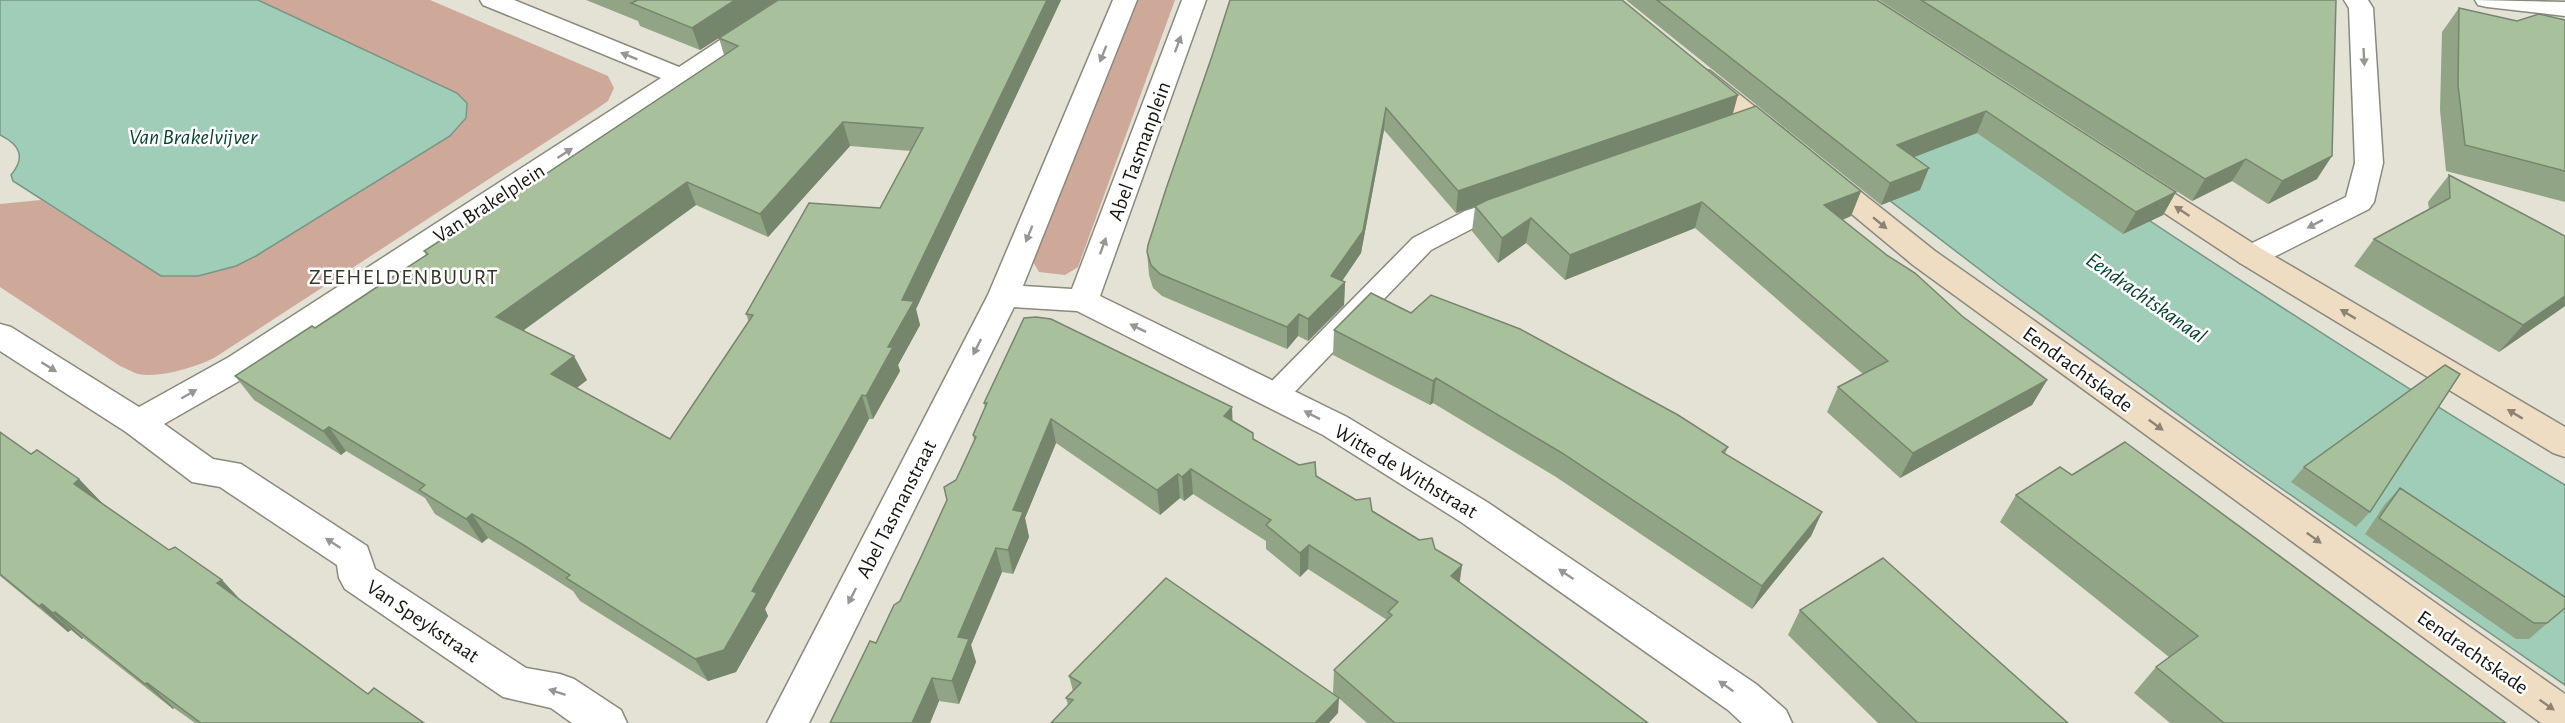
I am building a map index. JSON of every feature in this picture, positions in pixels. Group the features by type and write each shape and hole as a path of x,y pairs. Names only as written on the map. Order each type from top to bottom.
{"main road":[{"name":"Eendrachtskade","path":"1680,60 1739,124 2565,717"},
{"path":"2114,166 2251,256 2565,444"}],"street":[{"path":"492,0 681,77"},
{"name":"Van Brakelplein","path":"138,423 241,365 798,0"},
{"path":"1004,295 1125,0"},
{"name":"Abel Tasmanplein","path":"1083,301 1194,0"},
{"path":"2251,256 2359,202 2369,164 2361,8 2356,0"},
{"path":"2487,0 2565,9"},
{"name":"Witte de Withstraat","path":"1004,295 1083,301 1335,426 1474,512 1732,690 1772,723"},
{"name":"Abel Tasmanstraat","path":"788,723 1004,295"},
{"path":"0,335 138,423"},
{"name":"Van Speykstraat","path":"138,423 205,472 228,474 354,557 358,578 517,684 560,692 606,723"}],"lane":[{"path":"1274,396 1422,244 1474,217 1528,198"}],"shaded area":[{"path":"258,0 430,0 608,76 614,88 608,101 595,110 214,358 177,371 157,375 138,374 120,366 0,287 0,204 41,200 161,276 198,276 236,266 256,256 449,136 459,127 457,93"},
{"path":"1134,0 1175,0 1078,267 1065,275 1039,272 1032,260"}],"water":[{"name":"Van Brakelvijver","path":"0,0 258,0 457,93 467,103 466,118 450,136 256,256 236,266 198,276 161,276 13,181 11,175 16,169 19,152 12,143 0,135"},
{"name":"Eendrachtskanaal","path":"1822,0 2283,308 2565,485 2565,685 2246,464 2000,285 1735,82"}],"building":[{"path":"634,0 735,0 692,28 631,3 636,1"},
{"path":"778,0 1047,0 902,300 914,301 888,347 893,347 866,396 862,395 752,591 757,593 724,650 695,659 566,578 570,575 522,544 472,514 466,519 419,490 425,485 329,427 323,431 235,376 312,326 315,328 428,254 424,251 475,218 478,219 738,46 719,38","holes":["843,122 923,128 880,208 809,203 746,314 753,315 670,439 551,374 574,356 496,317 687,182 760,214"]},
{"path":"1230,0 1622,0 1738,95 1458,191 1386,108 1363,231 1331,276 1345,282 1308,319 1299,314 1287,327 1160,274 1151,265 1147,252"},
{"path":"1657,0 1877,0 2176,192 2136,212 1986,111 1897,145 1929,168 1890,183"},
{"path":"1921,0 2336,0 2332,156 2282,181 2246,159 2205,179"},
{"path":"2459,8 2517,21 2539,14 2565,20 2565,171 2465,145 2458,85"},
{"path":"1756,106 1861,191 1824,205 1888,256 1915,273 1962,316 2047,380 1913,453 1838,387 1888,361 1702,202 1570,255 1531,218 1502,238 1475,206"},
{"path":"2449,175 2565,236 2565,296 2523,325 2374,239 2450,198"},
{"path":"1371,293 1411,313 1431,295 1520,329 1678,415 1728,447 1722,452 1822,512 1762,586 1562,453 1436,378 1433,381 1334,330"},
{"path":"1024,318 1051,319 1232,407 1224,416 1253,433 1253,439 1299,465 1315,462 1316,476 1356,500 1370,498 1372,511 1419,540 1432,538 1435,549 1462,565 1451,576 1648,723 1395,723 1334,670 1392,615 1388,612 1398,602 1309,545 1300,553 1266,525 1271,520 1191,469 1182,477 1178,474 1157,490 1051,419 1013,510 1023,512 1008,550 996,548 958,637 969,639 952,681 932,678 912,723 830,723 870,641 876,643 894,605 900,601 947,500 944,487 956,480 976,437 973,435 987,403 984,403"},
{"path":"2445,365 2460,374 2370,512 2304,467"},
{"path":"0,432 31,454 37,450 79,479 74,484 169,550 175,547 222,580 217,583 368,694 374,688 424,723 201,723 147,683 145,684 55,612 53,613 42,604 39,606 0,574"},
{"path":"2125,442 2506,723 2224,723 2156,667 2198,636 2016,495 2060,467 2072,475"},
{"path":"2400,488 2565,597 2565,608 2547,623 2534,623 2379,518"},
{"path":"1883,558 2068,723 1918,723 1800,610"},
{"path":"1166,578 1339,698 1315,723 1051,723 1073,700 1066,698 1081,683 1069,676"}],"district":[{"name":"ZEEHELDENBUURT","path":"404,276"}]}
